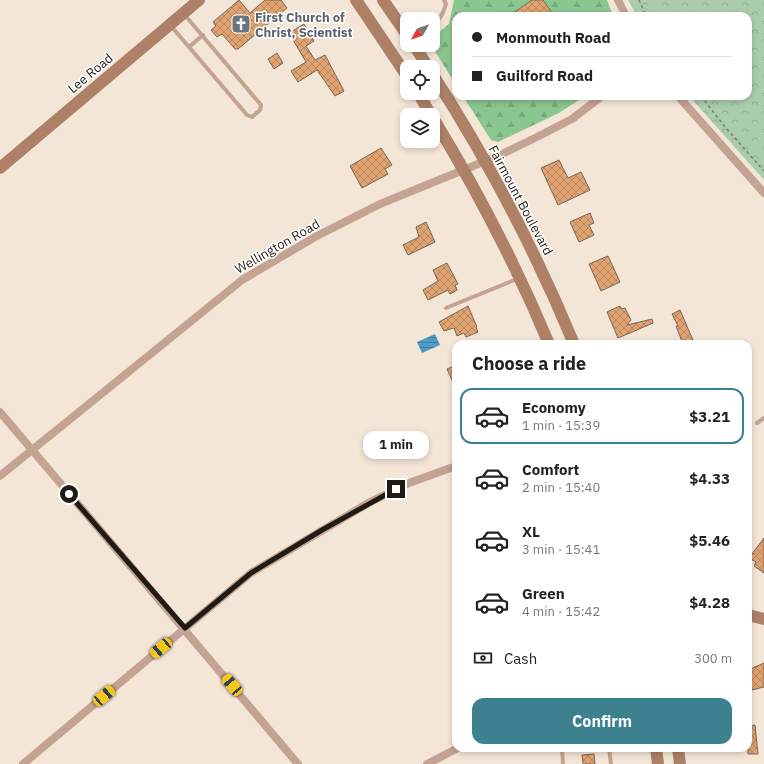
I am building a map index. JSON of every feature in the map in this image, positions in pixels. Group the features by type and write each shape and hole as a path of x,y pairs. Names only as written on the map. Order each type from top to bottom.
{"main road":[{"name":"Lee Road","path":"0,168 198,0"},
{"path":"356,0 400,66"},
{"path":"383,0 400,25"},
{"name":"Fairmount Boulevard","path":"440,87 485,161 530,248 572,340"},
{"path":"440,130 464,170 519,278 547,340"},
{"path":"656,752 658,764"},
{"path":"678,752 680,764"}],"street":[{"path":"618,0 624,12"},
{"name":"Wellington Road","path":"0,476 242,280 315,237 380,204 485,161 572,118 597,100"},
{"path":"682,100 764,193"},
{"path":"0,412 185,628 298,764"},
{"path":"23,764 251,573 322,530 410,483 452,467"},
{"path":"428,764 452,751"}],"lane":[{"path":"440,18 444,12 446,4 444,0"},
{"path":"170,24 247,115 252,116 260,110 261,105 183,13"},
{"path":"189,47 203,35"},
{"path":"446,308 519,278"},
{"path":"757,423 764,418"},
{"path":"562,752 563,764"},
{"path":"610,752 611,764"}],"path":[{"path":"639,0 644,12"},
{"path":"704,100 725,127 764,171"}],"green space":[{"path":"454,0 607,0 612,12 452,12 452,79 435,52 440,52 440,31 449,24"},
{"path":"628,0 764,0 764,180 693,100 752,100 752,12 635,12"},
{"path":"466,100 579,100 559,113 498,142 491,140"}],"water":[{"path":"435,334 440,345 422,353 417,342"}],"building":[{"name":"First Church of Christ, Scientist","path":"239,0 250,13 265,0 281,0 287,8 238,49 235,49 222,34 217,37 211,30 216,26 213,22"},
{"path":"532,0 543,0 551,12 515,12"},
{"path":"304,24 314,41 306,46 315,60 325,55 344,91 335,96 317,70 298,82 291,71 306,62 289,33"},
{"path":"277,53 283,63 274,69 268,59"},
{"path":"381,148 392,165 385,169 388,174 362,188 350,166"},
{"path":"559,160 568,178 581,172 590,190 558,205 541,168"},
{"path":"590,213 594,223 589,225 594,235 579,242 570,222"},
{"path":"426,222 435,242 408,255 403,245 419,237 416,227"},
{"path":"608,256 620,282 601,291 589,264"},
{"path":"447,263 458,284 455,285 457,290 450,294 448,290 428,300 423,290 438,281 433,270"},
{"path":"468,306 478,332 466,337 464,333 457,336 454,328 444,331 439,322"},
{"path":"620,306 622,309 625,308 631,320 627,325 652,319 653,323 618,338 607,312"},
{"path":"680,310 693,340 681,340 676,326 678,326 672,314"},
{"path":"452,367 452,380 447,369"},
{"path":"764,538 764,573 754,566 756,562 752,560 752,554"},
{"path":"764,663 764,687 752,690 752,668"},
{"path":"752,725 755,725 758,754 748,754 748,752 752,752"},
{"path":"594,754 595,764 583,764 582,755"}],"place":[{"name":"First Church of Christ, Scientist","path":"241,24"}],"route":[{"path":"69,494 185,628 251,573 370,502 396,489"}]}
